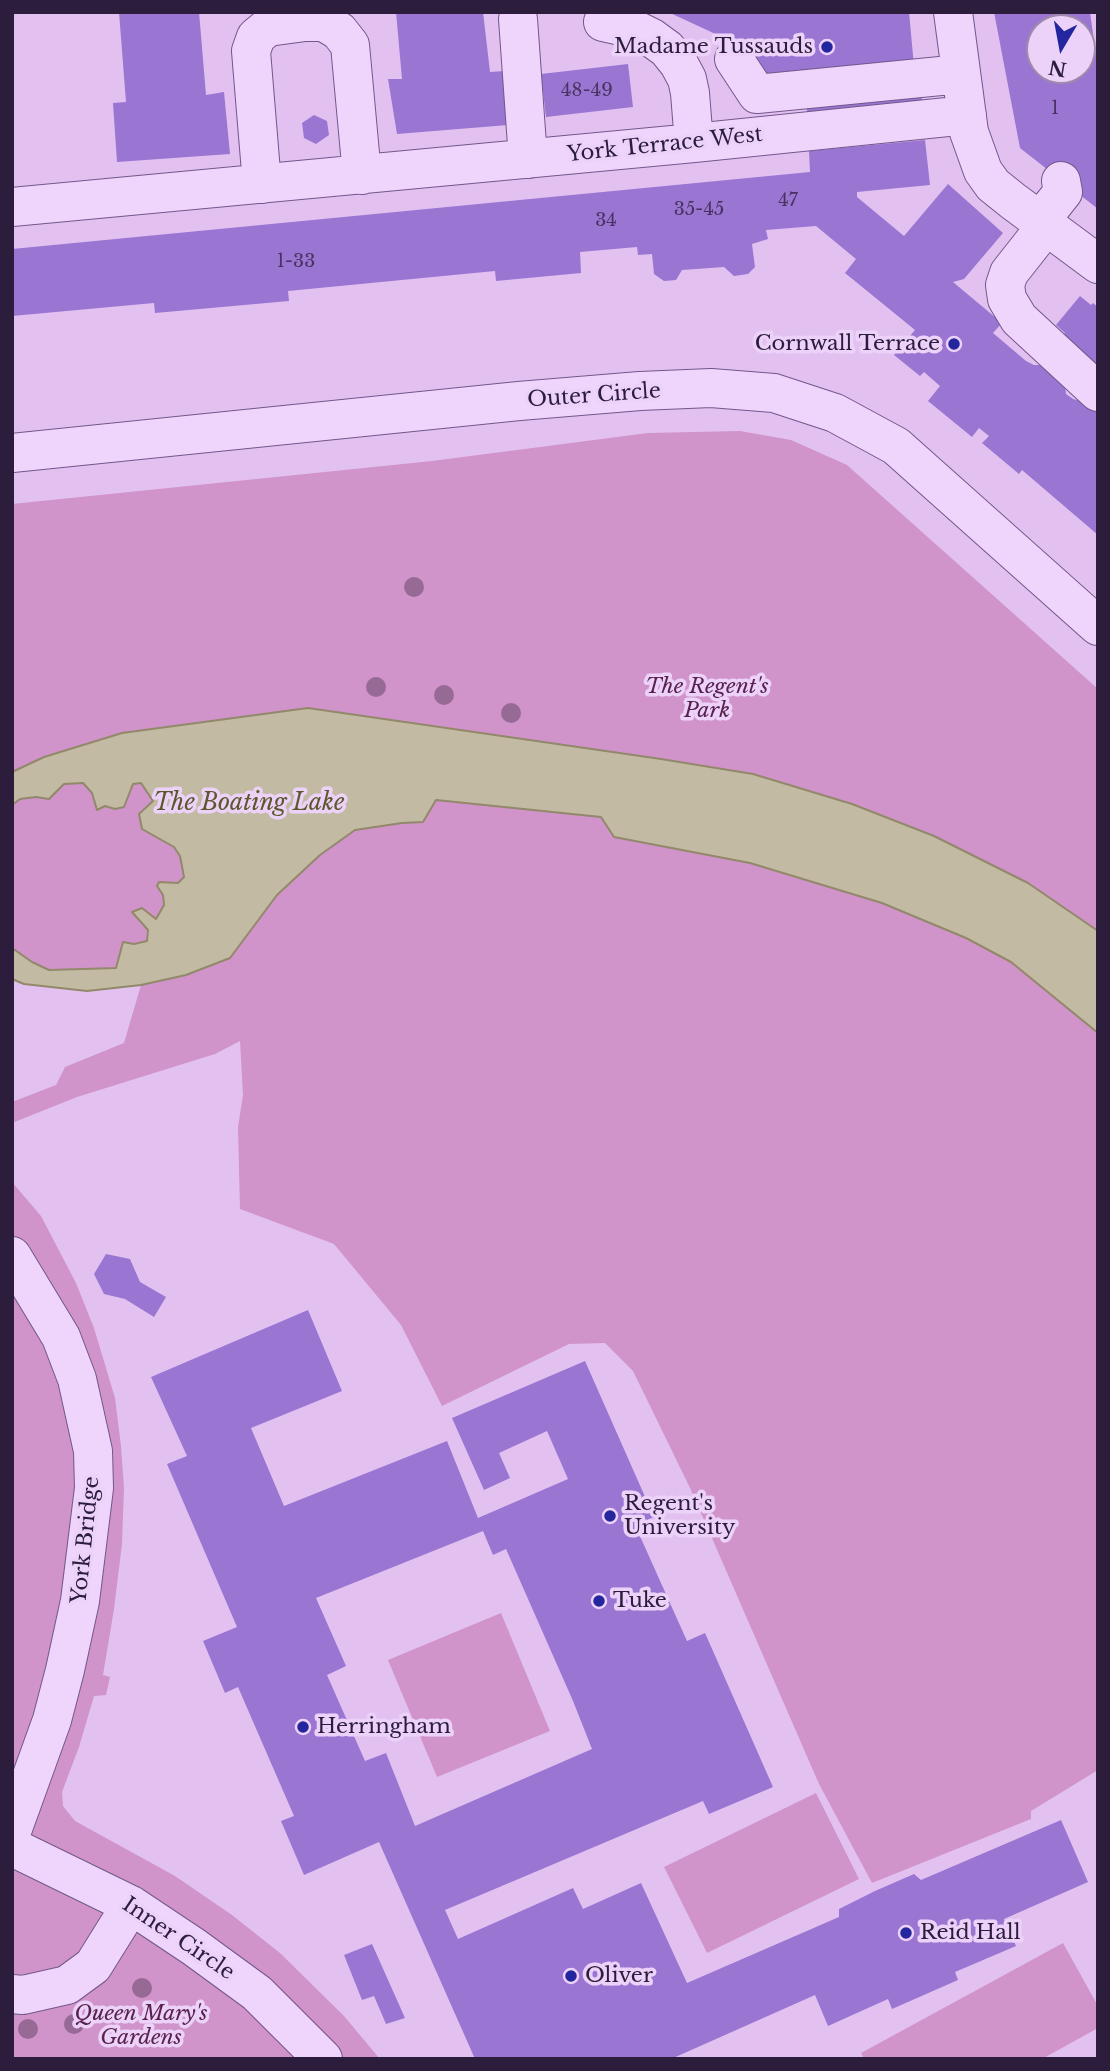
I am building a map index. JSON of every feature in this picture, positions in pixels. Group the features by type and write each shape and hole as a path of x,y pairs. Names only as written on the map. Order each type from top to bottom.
{"street":[{"path":"953,12 973,144 988,178 1002,192 1098,264"},
{"path":"517,19 528,159"},
{"path":"262,184 251,51 256,37 268,27 305,22 324,22 339,31 350,45 362,175"},
{"path":"603,22 634,29 652,38 667,49 679,64 687,79 690,93 694,143"},
{"path":"734,60 757,94 961,74"},
{"name":"York Terrace West","path":"12,207 967,115"},
{"path":"1061,181 1063,192 1009,273 1005,285 1007,299 1019,319 1098,392"},
{"name":"Outer Circle","path":"12,453 640,391 711,388 774,393 835,413 896,446 1098,626"},
{"name":"York Bridge","path":"12,1256 61,1338 77,1379 93,1451 94,1488 80,1601 65,1670 52,1720 12,1831"},
{"name":"Inner Circle","path":"12,1847 131,1905 257,1993 323,2059"},
{"path":"12,1994 23,1995 67,1985 93,1966 131,1905"}],"green space":[{"name":"The Regent's Park","path":"740,431 791,440 847,465 1098,689 1098,1770 1031,1811 1031,1819 872,1883 819,1784 691,1490 633,1371 605,1343 569,1344 442,1406 401,1325 334,1244 240,1209 238,1127 243,1095 240,1041 215,1054 77,1097 12,1123 12,1102 56,1085 65,1067 124,1043 141,985 87,991 24,984 12,979 12,504 432,461 648,433"},
{"name":"Queen Mary's Gardens","path":"12,1182 41,1216 76,1283 94,1328 115,1398 121,1446 124,1488 122,1544 103,1675 110,1677 106,1695 94,1696 62,1792 63,1806 75,1821 175,1876 232,1915 280,1953 344,2016 380,2059 12,2059"},
{"path":"501,1613 550,1731 437,1777 388,1660"},
{"path":"816,1793 859,1879 707,1953 664,1867"},
{"path":"1063,1943 1098,2006 1098,2028 1042,2059 864,2059 861,2053"}],"water":[{"name":"The Boating Lake","path":"308,708 753,774 852,804 934,836 1028,883 1098,931 1098,1033 1011,962 966,938 882,903 750,863 614,837 601,817 436,800 423,822 355,830 320,855 277,895 230,958 186,975 141,985 87,991 24,984 12,979 12,948 49,970 116,968 123,942 134,944 147,941 148,930 132,912 142,908 156,919 164,905 163,895 157,886 159,882 178,883 184,877 180,856 174,847 142,829 139,814 153,801 141,783 133,784 124,807 115,809 105,806 97,810 92,793 83,783 64,784 49,799 20,799 12,805 12,772 44,757 122,733"}],"building":[{"path":"119,12 199,12 206,95 224,92 230,154 117,162 113,103 126,102"},
{"path":"396,12 483,12 490,72 504,71 508,125 397,134 388,79 402,79"},
{"name":"Madame Tussauds","path":"668,12 909,12 914,66 759,81 735,43"},
{"path":"994,12 1090,12 1026,14 1026,84 1096,84 1096,56 1098,209 1020,148"},
{"path":"628,64 633,107 546,117 541,74"},
{"path":"921,90 922,101 807,112 806,100"},
{"path":"314,115 327,121 329,135 316,144 304,138 302,123"},
{"path":"925,140 930,185 857,192 857,197 904,236 948,184 1003,233 964,279 953,282 1002,323 993,333 1026,361 1034,365 1046,365 1065,385 1066,394 1073,399 1093,404 1098,413 1098,535 1022,470 1019,474 982,443 989,436 979,428 972,437 928,401 940,386 924,372 920,376 894,355 915,330 845,273 856,259 816,226 766,230 768,239 752,244 755,267 748,274 734,276 724,267 682,270 676,280 664,281 654,274 652,254 638,255 637,247 580,252 581,273 496,281 495,271 288,291 289,301 155,313 154,303 12,316 12,249 810,172 809,151"},
{"path":"1080,296 1098,307 1098,367 1061,337 1065,333 1056,325"},
{"path":"106,1254 130,1259 140,1282 166,1297 154,1317 125,1299 104,1294 94,1274"},
{"path":"308,1310 342,1391 251,1428 284,1506 447,1441 478,1518 568,1479 547,1431 499,1453 510,1478 484,1490 452,1418 585,1361 654,1517 635,1525 687,1641 705,1633 773,1787 709,1814 703,1801 445,1910 458,1939 573,1888 583,1909 641,1883 687,1983 839,1917 839,1909 914,1874 921,1880 1061,1820 1088,1882 1004,1919 1016,1946 955,1972 958,1980 892,2009 888,1999 828,2026 815,1995 671,2059 475,2059 379,1842 304,1875 281,1821 294,1816 238,1687 225,1693 203,1641 237,1627 167,1464 187,1456 151,1377","holes":["483,1531 493,1555 506,1549 592,1749 415,1826 386,1753 365,1761 327,1675 346,1666 316,1598"]},
{"path":"372,1944 405,2018 386,2024 374,1996 362,2000 344,1955"}],"place":[{"name":"Madame Tussauds","path":"827,47"},
{"name":"Cornwall Terrace","path":"954,344"},
{"name":"Regent's University","path":"610,1516"},
{"name":"Tuke","path":"599,1601"},
{"name":"Herringham","path":"303,1727"},
{"name":"Reid Hall","path":"906,1933"},
{"name":"Oliver","path":"571,1976"}]}
